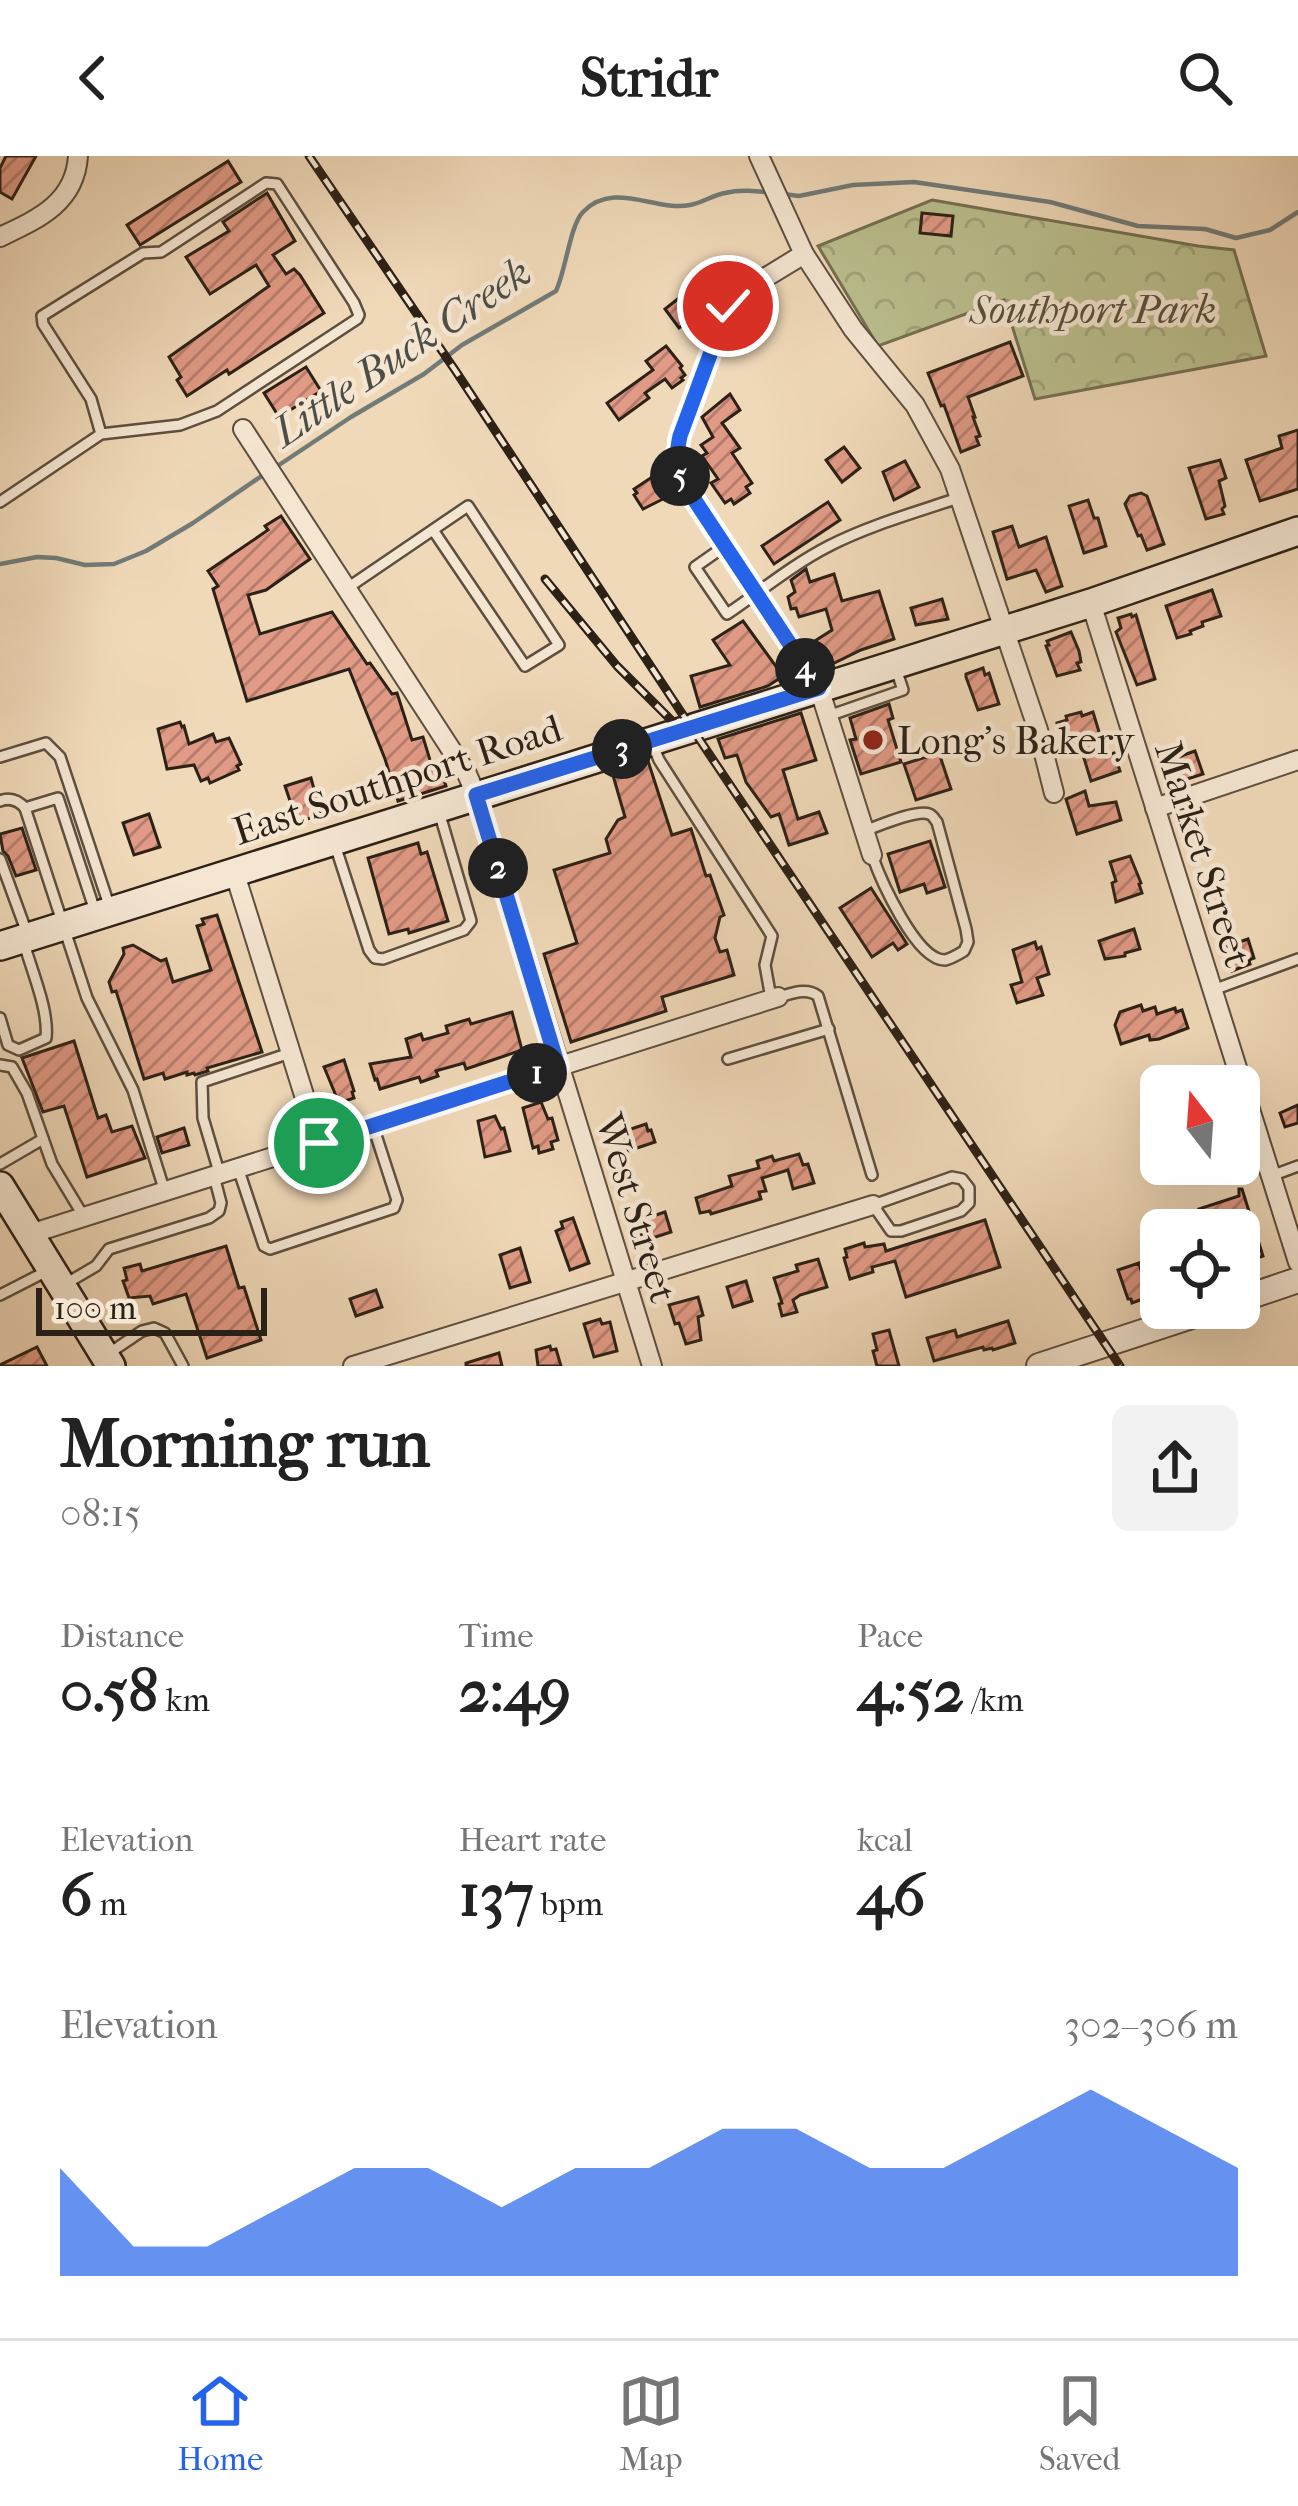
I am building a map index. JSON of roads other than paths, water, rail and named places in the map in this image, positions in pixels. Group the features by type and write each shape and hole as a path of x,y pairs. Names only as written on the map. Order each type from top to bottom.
{"main road":[{"name":"East Southport Road","path":"11,940 1090,603 1298,531"},
{"path":"0,1186 108,1361"}],"street":[{"path":"0,237 57,204 75,176 78,156"},
{"path":"759,156 804,254 853,329 927,424 950,469 1038,730 1054,793"},
{"path":"804,254 737,295 722,315 677,447 678,471 819,688 872,855"},
{"name":"West Street","path":"243,429 476,795 652,1366"},
{"name":"Market Street","path":"1090,603 1298,1262"},
{"path":"1155,808 1298,760"},
{"path":"234,871 319,1143"},
{"path":"30,1234 775,998"},
{"path":"353,1366 873,1205"},
{"path":"1260,1293 1298,1280"},
{"path":"1039,1366 1152,1329"}],"lane":[{"path":"0,502 101,434 180,425 217,411 357,319 354,303 277,184 266,183 160,252 143,253 42,316 91,399 101,434"},
{"path":"725,546 695,567 728,614 796,564 831,545 961,497"},
{"path":"346,589 468,506 559,645 525,666 433,530"},
{"path":"827,716 903,690 895,664"},
{"path":"651,740 659,760 772,936 765,965 775,998 812,992 818,996 872,1175"},
{"path":"0,757 46,743 60,757 103,913"},
{"path":"0,801 8,798 26,808 87,998 133,1090 165,1192"},
{"path":"26,808 58,798 103,913"},
{"path":"333,840 369,950 383,959 464,930 471,922 438,807"},
{"path":"864,831 925,812 933,815 966,929 964,951 945,960 923,947 882,883 872,855"},
{"path":"0,859 11,940 48,1019 46,1038 19,1050 8,1045 0,1018"},
{"path":"1213,990 1298,958"},
{"path":"728,1059 829,1029"},
{"path":"290,1052 202,1082 203,1118 224,1173 264,1246 270,1249 394,1208 397,1199 374,1126"},
{"path":"0,1065 12,1067 20,1080 52,1164 85,1217"},
{"path":"0,1165 44,1139"},
{"path":"1271,1176 1298,1166"},
{"path":"0,1275 4,1293 96,1266 109,1249 209,1218 219,1211 224,1173"},
{"path":"952,1177 962,1179 970,1195 961,1211 901,1231 891,1231 873,1205 952,1177"},
{"path":"108,1361 142,1331 154,1328 165,1334 183,1366"}],"waterway":[{"name":"Little Buck Creek","path":"783,194 914,182 1050,202 1138,226 1205,229 1236,238 1270,230 1298,212"},
{"name":"Little Buck Creek","path":"276,467 462,345 556,291 575,227 595,203 621,198 677,206 731,192 772,193"},
{"name":"Little Buck Creek","path":"0,564 37,557 85,565 114,564 193,523 266,473"}],"railway":[{"path":"309,156 1120,1366"},
{"path":"545,579 617,666 673,722"}],"place":[{"name":"Long's Bakery","path":"873,740"}],"park label":[{"name":"Southport Park","path":"1093,309"}]}
